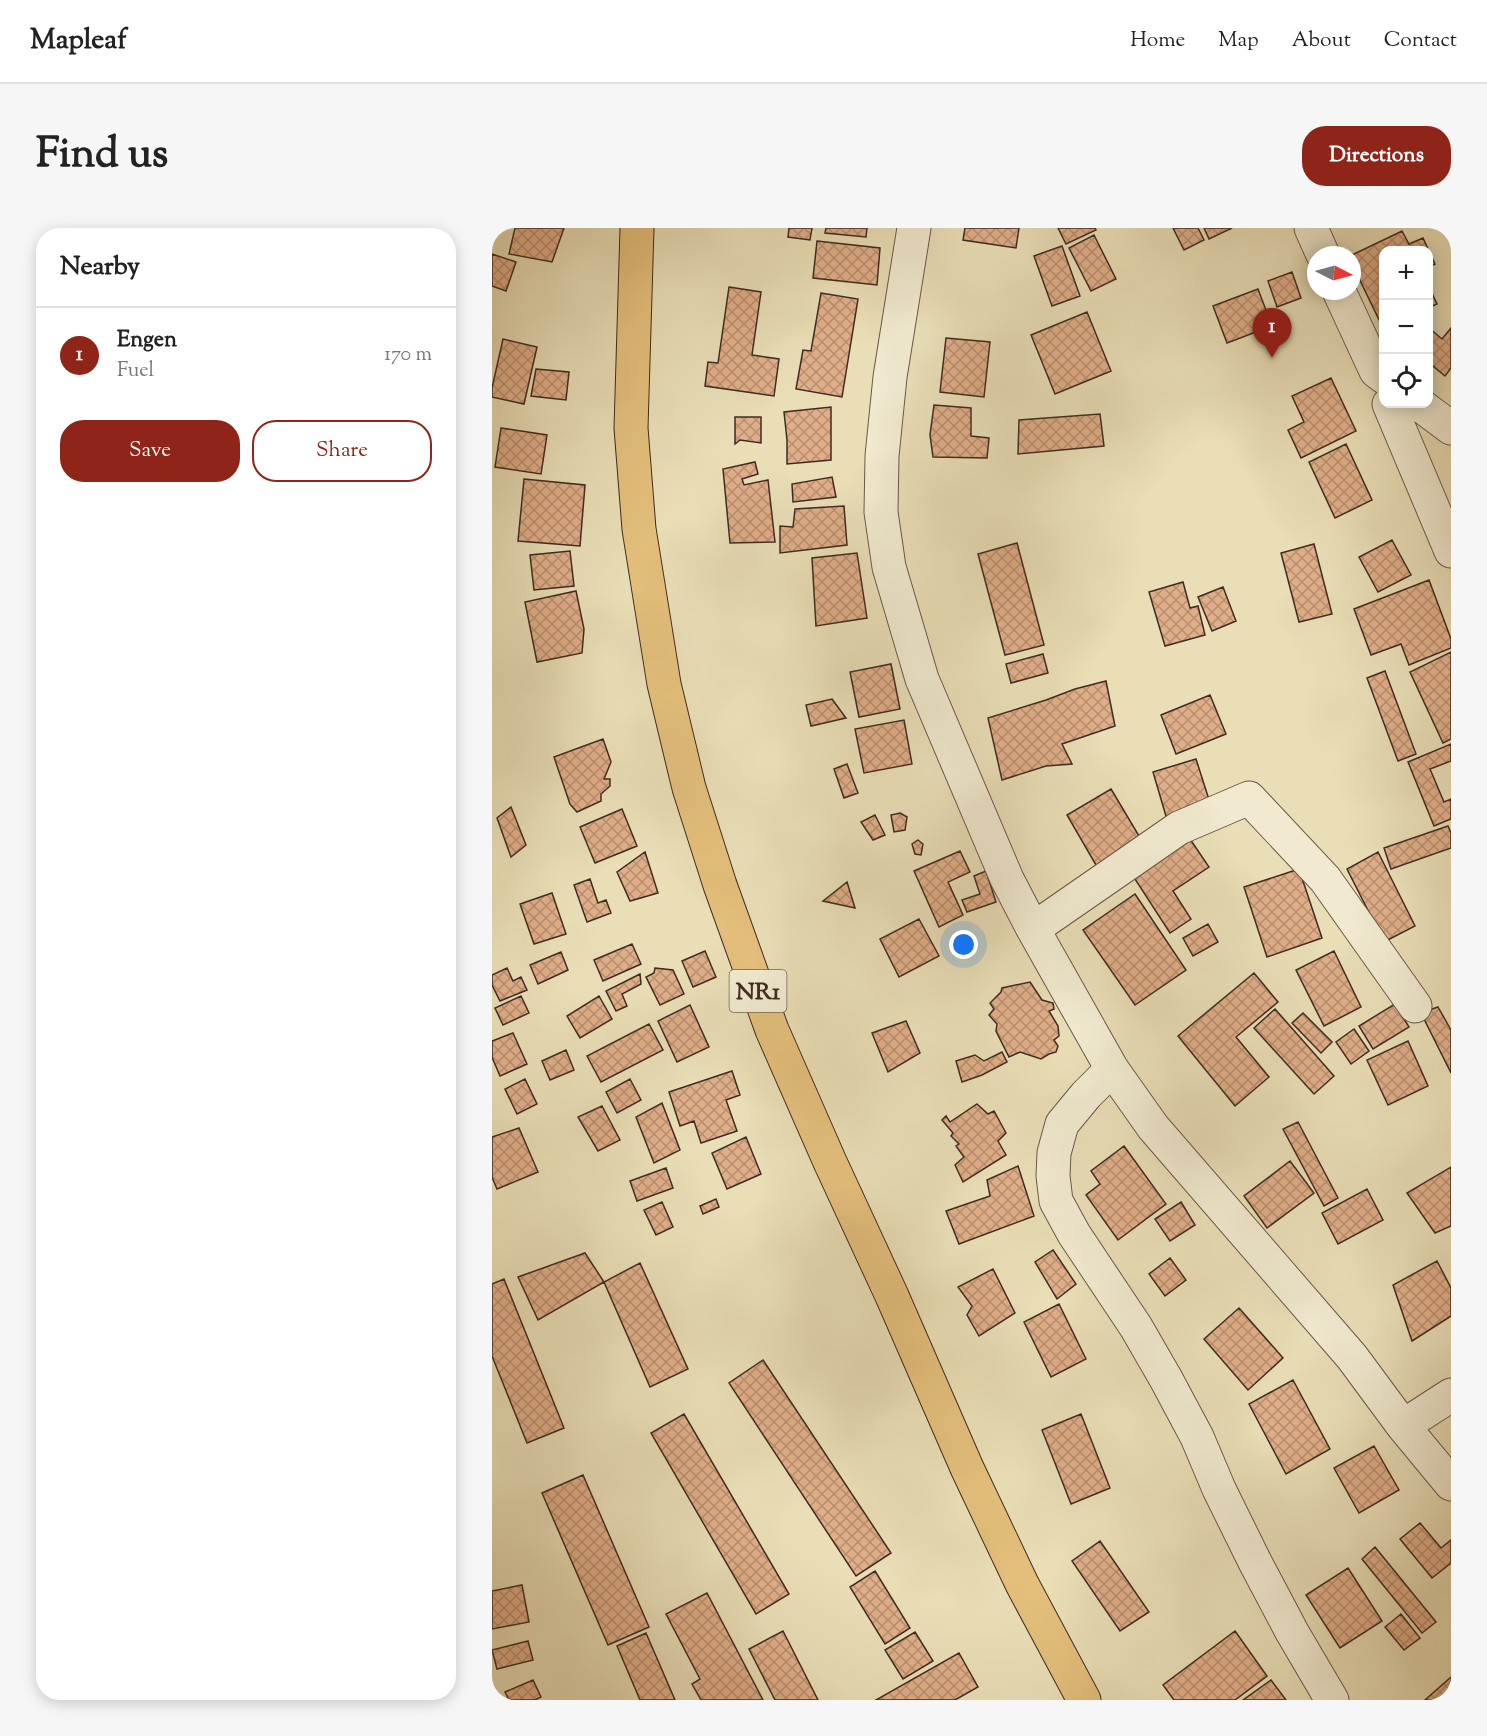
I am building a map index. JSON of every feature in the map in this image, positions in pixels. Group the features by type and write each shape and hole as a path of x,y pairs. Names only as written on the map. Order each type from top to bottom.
{"highway":[{"name":"NR1","path":"637,228 631,428 639,529 664,684 689,788 720,885 772,1030 972,1479 1022,1584 1084,1700"}],"street":[{"path":"914,228 890,377 882,456 881,512 889,567 922,679 1007,879 1112,1069 1153,1127 1352,1357 1451,1484"},
{"path":"1311,228 1319,246"},
{"path":"1343,300 1379,375"},
{"path":"1391,408 1451,551"},
{"path":"1424,408 1451,428"},
{"path":"1033,929 1179,828 1249,798 1325,879 1414,1006"},
{"path":"1112,1069 1062,1124 1054,1153 1053,1176 1056,1201 1074,1234 1136,1327 1166,1379 1197,1437 1255,1562 1332,1700"},
{"path":"1404,1426 1451,1395"}],"building":[{"path":"515,228 564,228 552,262 509,254"},
{"path":"789,228 812,228 810,240 788,237"},
{"path":"826,228 867,228 866,237 825,233"},
{"path":"965,228 1019,228 1016,248 963,240"},
{"path":"1058,228 1095,228 1096,230 1066,244"},
{"path":"1173,228 1198,228 1204,240 1184,250"},
{"path":"1204,228 1232,228 1209,239"},
{"path":"1402,231 1409,244 1423,238 1427,246 1379,246 1379,320 1361,283 1361,251"},
{"path":"1094,235 1116,279 1091,291 1069,248"},
{"path":"817,241 880,248 877,285 813,278"},
{"path":"1062,246 1080,296 1052,306 1034,256"},
{"path":"492,254 516,262 506,291 492,286"},
{"path":"1292,272 1301,298 1277,307 1268,281"},
{"path":"729,287 761,292 752,355 779,359 774,396 705,386 708,362 718,363"},
{"path":"1258,289 1272,326 1227,343 1213,306"},
{"path":"821,293 858,299 842,397 796,389 803,350 811,351"},
{"path":"1087,312 1111,371 1055,394 1031,335"},
{"path":"1451,328 1451,368 1445,376 1433,366 1433,331 1442,339"},
{"path":"946,338 990,342 984,397 940,392"},
{"path":"503,339 537,347 524,404 492,397"},
{"path":"536,369 569,372 566,400 531,396"},
{"path":"1331,378 1356,431 1301,458 1288,430 1304,422 1292,396"},
{"path":"934,405 971,408 971,436 989,438 987,458 933,457 930,435"},
{"path":"831,407 831,460 787,464 784,412"},
{"path":"1100,414 1104,446 1018,454 1019,420"},
{"path":"735,417 761,417 761,443 740,440 735,444"},
{"path":"501,428 547,435 541,474 495,467"},
{"path":"1346,444 1372,500 1335,518 1309,462"},
{"path":"755,462 758,474 742,479 744,485 768,480 775,542 730,543 723,469"},
{"path":"832,477 836,497 793,502 792,484"},
{"path":"524,479 585,485 580,546 518,541"},
{"path":"844,506 847,545 780,553 780,526 793,527 795,509"},
{"path":"1392,540 1411,575 1378,592 1359,557"},
{"path":"1017,543 1044,645 1005,655 978,554"},
{"path":"1314,544 1332,614 1299,622 1281,553"},
{"path":"570,551 574,586 534,590 530,555"},
{"path":"857,553 867,618 816,626 812,558"},
{"path":"1429,580 1451,639 1451,648 1409,665 1401,644 1371,655 1354,609"},
{"path":"1183,582 1190,608 1198,606 1205,635 1165,646 1149,592"},
{"path":"1223,587 1236,621 1212,631 1198,597"},
{"path":"576,591 584,629 582,653 537,662 525,602"},
{"path":"1451,652 1451,739 1443,743 1410,672"},
{"path":"1043,654 1048,673 1011,683 1006,664"},
{"path":"891,664 900,709 859,717 850,672"},
{"path":"1385,671 1416,754 1398,761 1367,678"},
{"path":"1106,681 1115,726 1062,744 1072,764 1046,766 1002,780 988,718"},
{"path":"1210,695 1226,734 1176,754 1161,715"},
{"path":"832,699 846,718 811,726 806,705"},
{"path":"904,720 912,764 864,773 855,729"},
{"path":"603,739 611,762 604,779 610,779 610,786 601,794 601,801 577,812 570,804 554,757"},
{"path":"1451,744 1451,761 1430,769 1444,802 1451,799 1451,819 1434,826 1408,762"},
{"path":"1196,759 1212,809 1168,823 1153,772"},
{"path":"847,764 858,793 844,798 834,769"},
{"path":"1111,789 1145,846 1100,872 1067,815"},
{"path":"511,807 526,845 511,857 497,818"},
{"path":"622,809 637,846 595,863 580,827"},
{"path":"900,813 907,817 905,830 894,832 891,815"},
{"path":"875,815 885,835 873,840 861,822"},
{"path":"1448,826 1451,833 1451,848 1391,869 1384,848"},
{"path":"1190,839 1209,867 1173,891 1191,919 1170,933 1133,876"},
{"path":"918,840 923,844 921,855 915,854 912,844"},
{"path":"960,851 970,872 948,882 963,915 939,927 914,871"},
{"path":"645,852 658,893 630,901 617,872"},
{"path":"1378,852 1415,926 1384,942 1347,869"},
{"path":"1299,869 1322,938 1267,957 1244,887"},
{"path":"986,871 996,902 967,912 962,900 980,894 974,876"},
{"path":"590,879 598,903 606,900 611,913 587,922 574,885"},
{"path":"847,882 855,908 823,901"},
{"path":"552,893 566,934 534,944 520,904"},
{"path":"1135,894 1186,970 1135,1005 1083,930"},
{"path":"919,919 939,956 899,977 880,939"},
{"path":"1208,924 1218,942 1193,956 1183,938"},
{"path":"632,944 641,964 603,981 594,960"},
{"path":"705,951 716,977 693,987 682,961"},
{"path":"1334,951 1361,1007 1324,1026 1296,970"},
{"path":"561,952 568,970 538,984 530,965"},
{"path":"507,968 513,981 521,977 527,990 500,1001 492,985 492,975"},
{"path":"655,968 673,970 684,994 660,1005 646,977 654,973"},
{"path":"1254,973 1278,1002 1236,1037 1269,1077 1235,1106 1178,1036"},
{"path":"640,974 641,984 622,994 627,1006 616,1011 606,991"},
{"path":"1030,982 1042,1000 1053,1003 1054,1009 1049,1011 1058,1026 1059,1036 1054,1040 1058,1046 1056,1052 1041,1059 1020,1052 1009,1057 996,1031 997,1024 989,1015 994,1009 990,1003 1002,988"},
{"path":"521,996 529,1013 503,1025 495,1008"},
{"path":"599,996 612,1019 580,1038 567,1016"},
{"path":"1395,1004 1409,1027 1373,1049 1359,1026"},
{"path":"690,1005 709,1047 677,1062 658,1021"},
{"path":"1438,1007 1451,1030 1451,1073 1421,1013"},
{"path":"1275,1009 1334,1076 1314,1094 1254,1028"},
{"path":"1303,1013 1332,1042 1321,1053 1292,1023"},
{"path":"906,1021 920,1053 888,1072 872,1033"},
{"path":"649,1024 663,1050 601,1082 587,1056"},
{"path":"1354,1029 1369,1051 1351,1064 1336,1042"},
{"path":"513,1033 527,1064 500,1076 492,1057 492,1041"},
{"path":"1408,1041 1428,1086 1388,1105 1367,1060"},
{"path":"566,1050 574,1070 550,1080 542,1061"},
{"path":"1002,1052 1007,1062 962,1082 956,1061 975,1055 984,1061"},
{"path":"732,1071 740,1095 726,1100 737,1131 701,1143 694,1121 680,1126 669,1092"},
{"path":"525,1079 537,1104 517,1114 505,1089"},
{"path":"630,1079 641,1100 617,1113 606,1092"},
{"path":"662,1103 680,1150 654,1163 636,1117"},
{"path":"977,1104 988,1114 994,1111 1006,1133 998,1141 1006,1155 963,1182 955,1165 964,1157 956,1146 959,1144 951,1136 953,1133 942,1120 946,1116 950,1122"},
{"path":"602,1106 620,1140 598,1151 578,1117"},
{"path":"1298,1122 1338,1198 1324,1206 1283,1129"},
{"path":"519,1128 538,1172 497,1189 492,1177 492,1137"},
{"path":"746,1137 761,1174 727,1189 712,1153"},
{"path":"1124,1146 1166,1204 1118,1240 1086,1195 1100,1184 1091,1171"},
{"path":"1290,1161 1314,1193 1267,1228 1244,1196"},
{"path":"1018,1166 1034,1216 959,1244 946,1211 990,1196 987,1180"},
{"path":"1451,1167 1451,1226 1435,1233 1407,1193"},
{"path":"666,1168 673,1188 637,1201 630,1181"},
{"path":"1367,1189 1383,1220 1338,1244 1322,1213"},
{"path":"716,1199 719,1207 703,1214 700,1206"},
{"path":"662,1202 673,1227 656,1235 644,1210"},
{"path":"1181,1202 1195,1225 1170,1241 1155,1219"},
{"path":"1053,1250 1076,1284 1057,1299 1035,1262"},
{"path":"585,1253 604,1282 538,1320 518,1277"},
{"path":"1170,1258 1186,1280 1165,1296 1149,1274"},
{"path":"1437,1261 1451,1288 1451,1316 1412,1341 1393,1285"},
{"path":"640,1263 688,1369 650,1387 604,1282"},
{"path":"993,1269 1015,1313 979,1336 967,1315 972,1306 958,1287"},
{"path":"504,1279 564,1428 527,1443 492,1356 492,1284"},
{"path":"1059,1304 1086,1359 1051,1377 1024,1322"},
{"path":"1239,1308 1283,1358 1248,1390 1204,1339"},
{"path":"763,1360 891,1553 856,1576 729,1383"},
{"path":"1293,1380 1330,1449 1286,1474 1249,1404"},
{"path":"684,1414 789,1594 756,1614 651,1433"},
{"path":"1081,1414 1110,1488 1071,1504 1042,1430"},
{"path":"1374,1446 1399,1490 1359,1513 1334,1468"},
{"path":"583,1475 649,1627 608,1645 542,1493"},
{"path":"1420,1523 1441,1548 1451,1540 1451,1563 1432,1578 1400,1539"},
{"path":"1100,1541 1149,1612 1120,1631 1072,1561"},
{"path":"1375,1547 1436,1622 1422,1633 1362,1559"},
{"path":"1348,1568 1382,1621 1340,1648 1306,1595"},
{"path":"875,1571 910,1628 885,1644 850,1587"},
{"path":"522,1585 529,1622 492,1629 492,1591"},
{"path":"707,1593 763,1700 701,1700 692,1684 700,1679 666,1614"},
{"path":"1401,1614 1420,1638 1404,1650 1385,1627"},
{"path":"783,1631 818,1700 775,1700 749,1649"},
{"path":"1235,1631 1267,1676 1235,1700 1174,1700 1163,1685"},
{"path":"915,1632 933,1661 903,1679 885,1650"},
{"path":"646,1633 675,1700 640,1700 617,1646"},
{"path":"528,1641 533,1660 497,1669 492,1650"},
{"path":"959,1653 978,1687 955,1700 876,1700"},
{"path":"1451,1677 1451,1700 1425,1700"},
{"path":"533,1680 541,1697 535,1700 509,1700 505,1692"},
{"path":"1271,1680 1286,1700 1243,1700"}],"place":[{"name":"Engen","path":"1272,358"}]}
